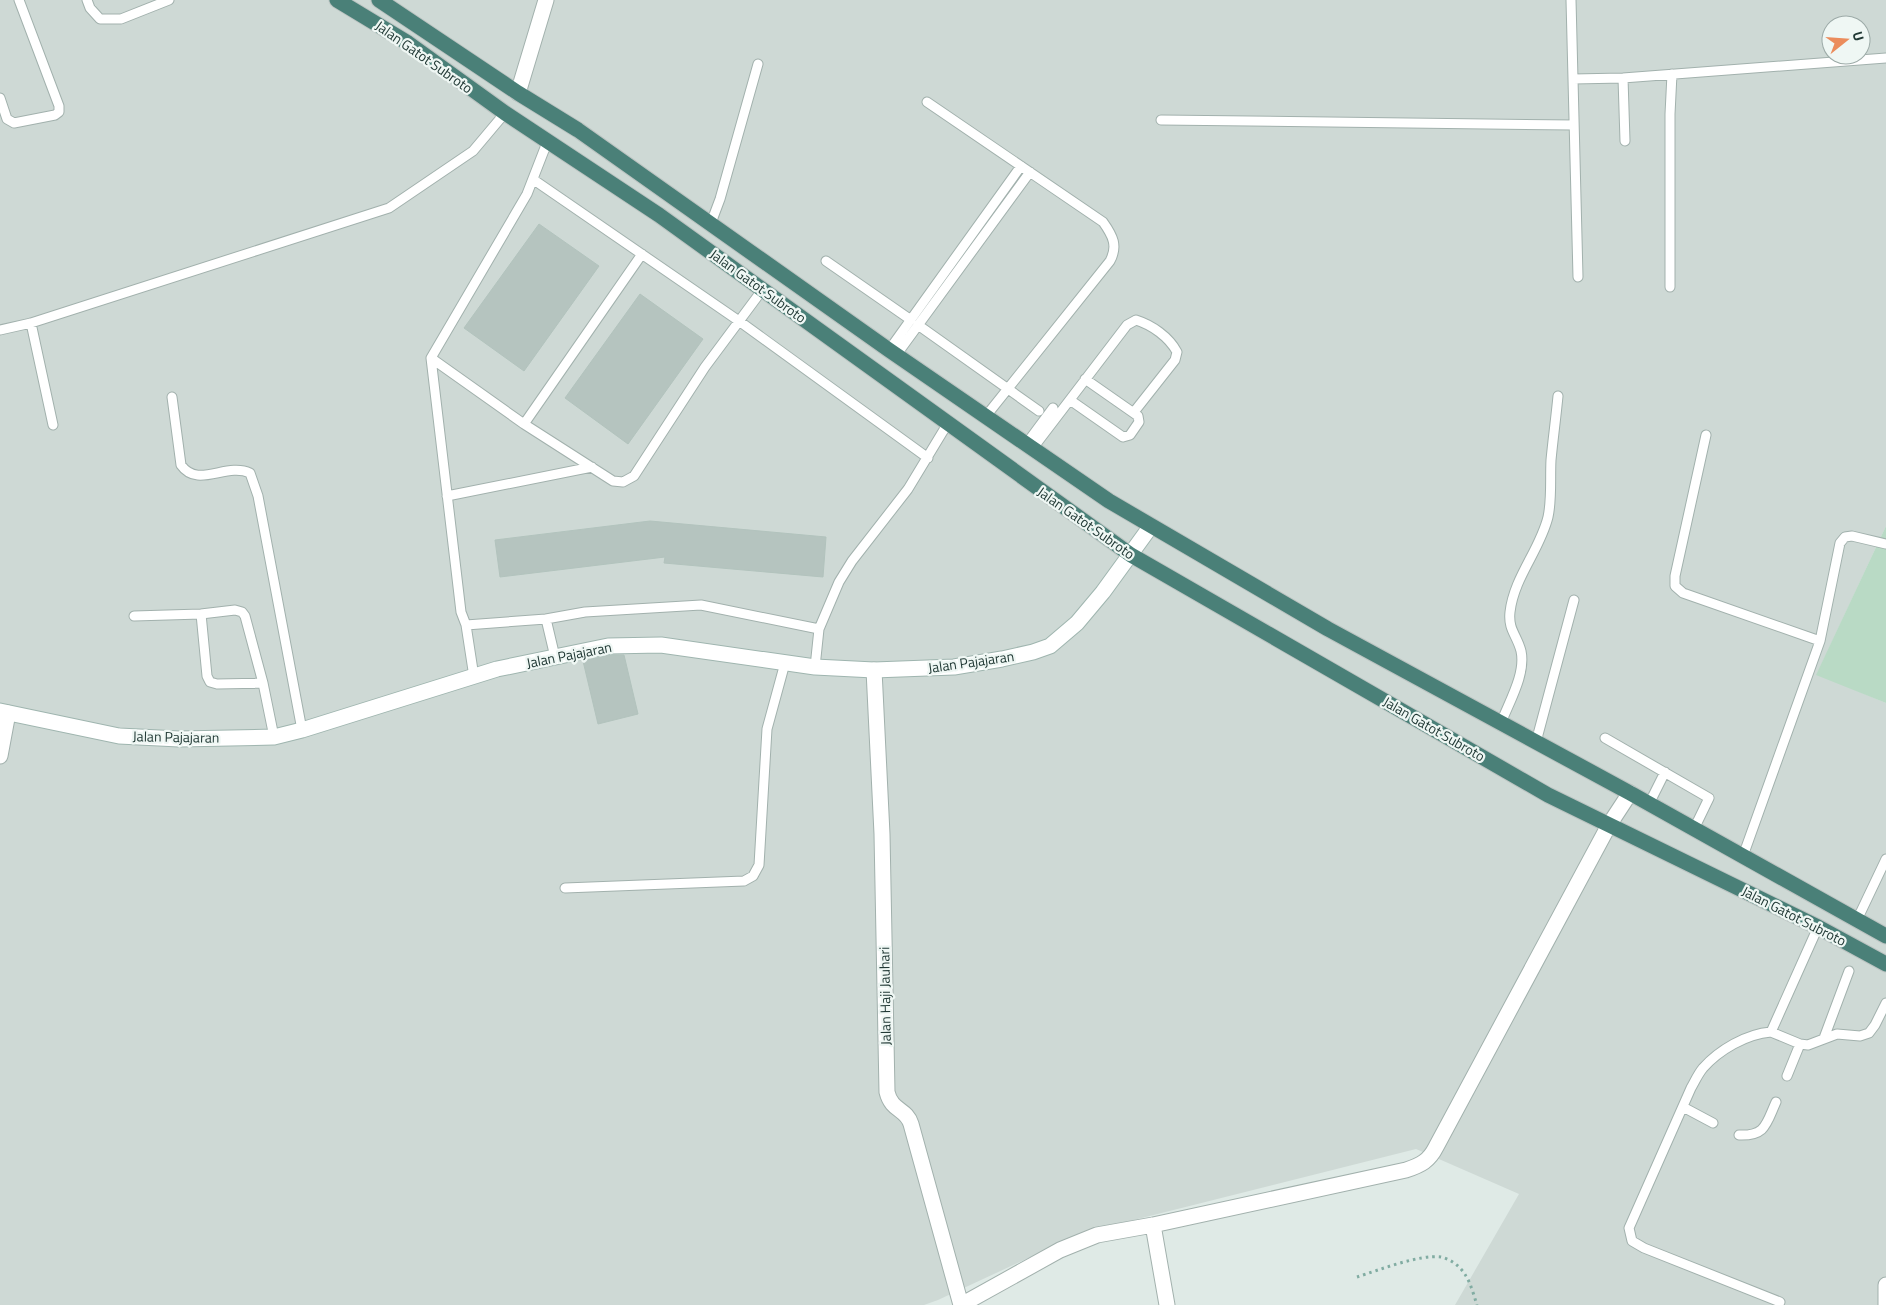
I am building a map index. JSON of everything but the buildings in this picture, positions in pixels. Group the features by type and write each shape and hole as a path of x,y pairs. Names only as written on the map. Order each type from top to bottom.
{"highway":[{"name":"Jalan Gatot Subroto","path":"337,0 408,43 505,113 659,215 1131,555 1548,795 1818,927 1886,964"},
{"name":"Jalan Gatot Subroto","path":"380,0 518,94 578,130 893,352 1109,500 1328,629 1630,793 1886,936"},
{"path":"505,113 518,94"}],"street":[{"path":"518,94 546,0"},
{"name":"Jalan Pajajaran","path":"4,712 119,736 179,739 274,737 497,669 608,646 661,645 815,667 874,670 954,667 1002,660 1050,646 1067,634 1131,555 1151,526"},
{"name":"Jalan Haji Jauhari","path":"874,670 882,834 887,1092 892,1105 907,1115 912,1124 961,1305"},
{"path":"0,756 4,712"},
{"path":"961,1305 1080,1240 1110,1231 1153,1225 1406,1170 1428,1160 1609,825 1630,793"},
{"path":"1153,1225 1168,1305"},
{"path":"1886,1285 1886,1305"}],"lane":[{"path":"0,98 8,119 14,123 55,115 59,112 59,106 19,0"},
{"path":"87,0 90,8 100,19 121,19 169,0"},
{"path":"1571,0 1578,277"},
{"path":"1573,79 1623,78 1886,58"},
{"path":"712,223 758,64"},
{"path":"1670,287 1670,114 1672,74"},
{"path":"1623,78 1626,142"},
{"path":"927,102 1103,222 1115,243 1114,254 1110,261 986,416"},
{"path":"0,330 31,323 389,208 473,151 505,113"},
{"path":"1160,120 1574,125"},
{"path":"474,677 466,625 460,612 431,358 527,194 548,140"},
{"path":"893,352 1021,166"},
{"path":"914,322 1030,172"},
{"path":"534,180 739,321 928,458"},
{"path":"524,424 642,254"},
{"path":"826,261 1039,411"},
{"path":"431,358 524,424 612,481 623,482 634,476 705,367 763,290"},
{"path":"1030,445 1070,400 1127,325 1136,320 1146,323 1172,343 1177,352 1175,360 1134,412"},
{"path":"31,323 53,424"},
{"path":"1070,400 1123,437 1130,435 1139,422 1138,416 1085,380"},
{"path":"1501,723 1515,690 1521,667 1522,653 1510,627 1510,611 1518,584 1548,517 1551,460 1558,396"},
{"path":"172,397 181,465 187,473 196,476 243,470 250,473 258,496 302,730"},
{"path":"1030,445 1053,408"},
{"path":"815,667 819,629 839,582 852,561 892,511 928,458 948,423"},
{"path":"1706,435 1675,576 1676,586 1683,593 1820,640"},
{"path":"447,496 592,467"},
{"path":"1743,856 1820,640 1840,543 1845,537 1852,536 1886,544"},
{"path":"1536,742 1574,600"},
{"path":"466,625 546,619 586,612 701,605 819,629"},
{"path":"134,616 201,614 234,610 242,612 245,616 263,683 274,737"},
{"path":"201,614 207,676 210,682 217,684 263,683"},
{"path":"546,619 555,657"},
{"path":"565,888 744,881 753,876 758,865 767,729 785,663"},
{"path":"1605,738 1709,798 1694,829"},
{"path":"1649,804 1665,772"},
{"path":"1856,920 1886,859"},
{"path":"1770,1032 1818,927"},
{"path":"1824,1038 1849,970"},
{"path":"1780,1302 1644,1248 1632,1241 1629,1228 1691,1088 1703,1069 1718,1054 1761,1033 1770,1032 1800,1044 1808,1045 1837,1034 1860,1036 1869,1033 1886,1003"},
{"path":"1787,1076 1800,1044"},
{"path":"1739,1135 1756,1134 1763,1129 1776,1102"},
{"path":"1683,1107 1714,1123"}],"path":[{"path":"1358,1277 1431,1256 1443,1257 1453,1262 1466,1276 1477,1305"}],"shaded area":[{"path":"0,0 1886,0 1886,526 1817,674 1886,703 1886,1305 1455,1305 1519,1194 1416,1149 1082,1233 924,1305 0,1305"}],"green space":[{"path":"1886,526 1886,703 1816,675"}]}
